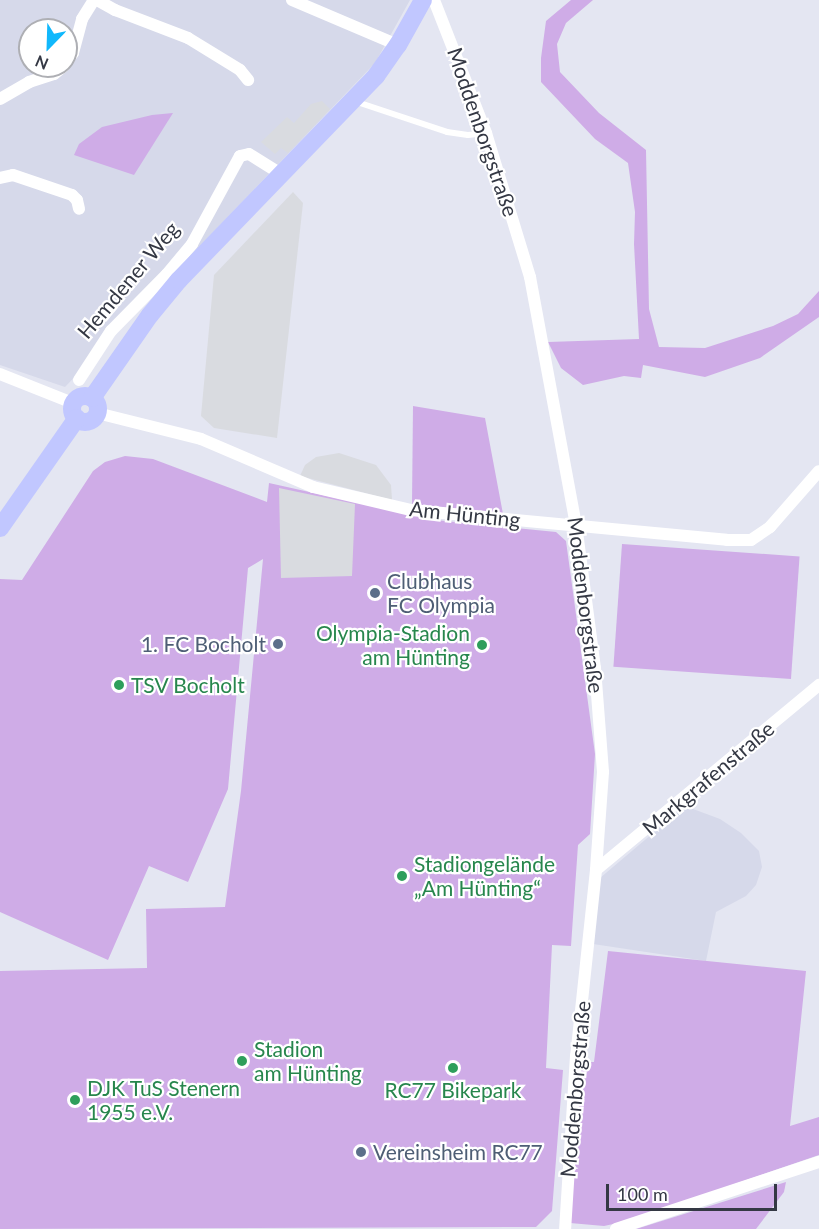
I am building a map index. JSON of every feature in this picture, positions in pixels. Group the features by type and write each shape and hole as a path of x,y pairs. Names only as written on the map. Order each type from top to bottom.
{"street":[{"path":"78,34 82,19 96,0 115,10 188,38 240,70 248,80"},
{"path":"292,0 398,45"},
{"name":"Hemdener Weg","path":"94,406 150,315 179,280 354,101 398,45 423,0"},
{"name":"Moddenborgstraße","path":"434,0 486,133 532,286 576,524 603,748 596,870 576,1056 565,1229"},
{"path":"0,99 42,78"},
{"name":"Hemdener Weg","path":"79,380 111,331 192,244 240,156 249,154 281,174"},
{"path":"0,178 13,175 72,195 77,200 79,208"},
{"path":"0,374 90,420 94,406"},
{"name":"Am Hünting","path":"94,406 201,439 294,480 356,498 436,514 751,540 770,527 819,471"},
{"path":"0,528 75,411"},
{"name":"Markgrafenstraße","path":"596,870 819,684"},
{"path":"616,1229 819,1162"}],"lane":[{"path":"354,101 447,132 468,135 486,133"}],"shaded area":[{"path":"0,0 410,0 375,63 65,387 0,365"},
{"path":"571,0 593,0 566,23 557,44 560,72 599,113 646,150 649,309 659,347 705,348 773,326 798,314 819,291 819,317 760,358 705,377 643,365 641,378 624,376 583,385 561,368 548,342 639,339 634,244 635,212 628,163 595,139 541,82 541,58 546,21"},
{"path":"322,101 330,109 288,153 281,148 275,154 261,142 287,117 294,123 311,104"},
{"path":"173,113 134,175 74,155 79,144 102,127 152,115"},
{"path":"293,192 303,203 277,438 214,428 201,416 214,275"},
{"path":"413,406 485,418 503,514 412,504"},
{"path":"339,453 376,465 391,485 392,500 300,476 305,465 316,457"},
{"name":"Stadiongelände „Am Hünting“","path":"125,456 153,459 267,502 269,483 435,520 556,532 566,541 595,754 590,834 578,845 571,946 552,945 546,1068 563,1070 552,1211 536,1227 0,1229 0,971 147,968 146,909 225,907 241,791 263,559 248,568 228,789 188,882 149,866 108,960 0,912 0,579 22,580 93,471 105,462"},
{"path":"279,488 355,504 352,576 281,578"},
{"path":"622,544 800,556 791,679 613,667"},
{"path":"685,806 720,819 741,833 759,851 762,867 756,885 746,896 716,912 706,961 593,944 600,878"},
{"path":"608,951 806,971 790,1126 819,1117 819,1155 627,1221 604,1226 570,1223 580,1062 594,1062"},
{"path":"786,1182 784,1192 756,1229 636,1229"}],"place":[{"name":"Clubhaus FC Olympia","path":"375,593"},
{"name":"1. FC Bocholt","path":"278,644"},
{"name":"Olympia-Stadion am Hünting","path":"482,645"},
{"name":"TSV Bocholt","path":"119,685"},
{"name":"Stadiongelände „Am Hünting“","path":"402,876"},
{"name":"Stadion am Hünting","path":"242,1061"},
{"name":"RC77 Bikepark","path":"453,1068"},
{"name":"DJK TuS Stenern 1955 e.V.","path":"75,1100"},
{"name":"Vereinsheim RC77","path":"361,1152"}]}
